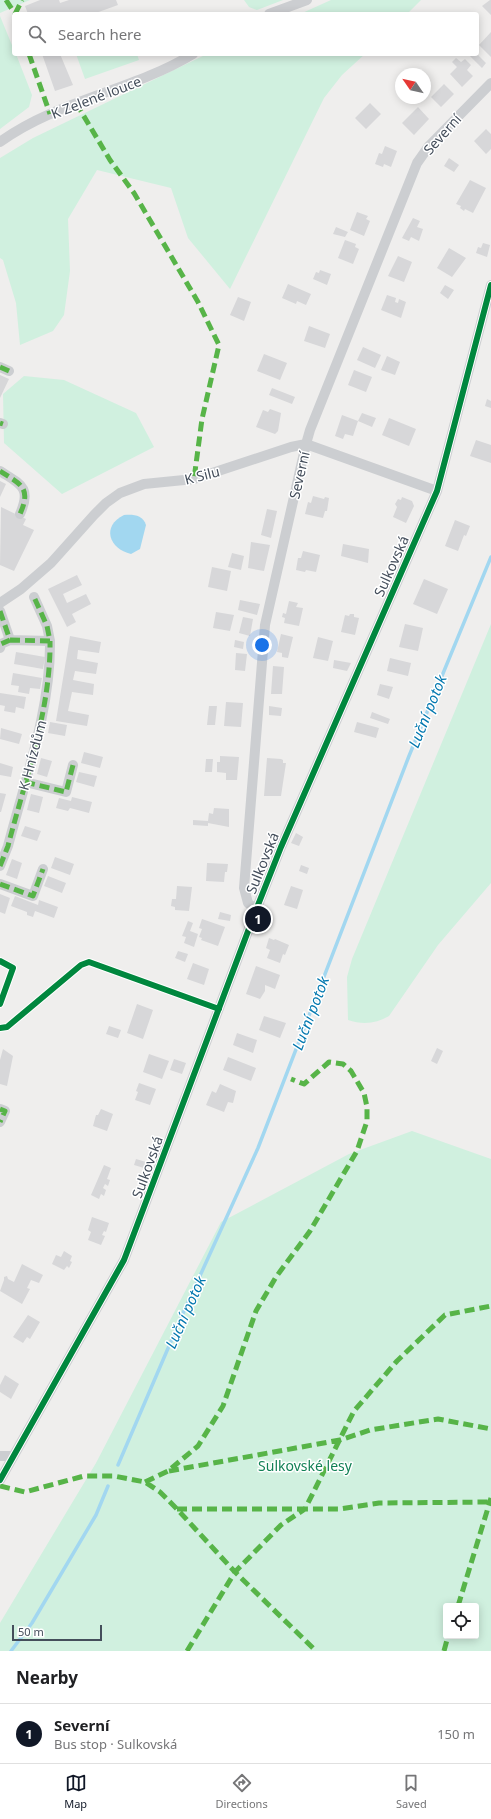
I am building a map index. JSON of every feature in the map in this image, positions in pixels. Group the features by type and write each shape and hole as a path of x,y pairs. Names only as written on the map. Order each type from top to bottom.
{"street":[{"path":"274,12 307,0"},
{"name":"K Zelené louce","path":"0,142 29,124 76,103 155,74 189,56"},
{"name":"Severní","path":"256,910 248,903 244,888 265,626 306,444 310,430 417,163 433,141 491,82"},
{"name":"Sulkovská","path":"0,1480 124,1260 256,910 284,840 437,492 491,285"},
{"path":"306,444 437,492"},
{"name":"K Silu","path":"0,603 21,589 45,568 98,511 120,493 144,484 194,479 291,447 306,444"},
{"path":"0,471 18,482 24,490 25,500 20,514"},
{"name":"K Hnízdům","path":"0,866 8,846 42,716 50,656 50,641 47,626 34,597"},
{"path":"0,611 10,640"},
{"path":"0,648 1,644 10,640 50,641"},
{"path":"24,782 66,792 73,765"},
{"path":"0,884 33,896 43,869"},
{"path":"0,1122 3,1110"},
{"path":"0,1456 13,1456"}],"green space":[{"path":"0,0 30,0 0,13"},
{"path":"244,0 283,0 257,10 249,7"},
{"path":"331,0 421,0 409,12 304,12"},
{"path":"0,16 12,45 12,56 17,56 32,95 29,107 0,129"},
{"path":"77,56 138,56 139,60 85,79"},
{"path":"203,56 363,56 342,75 324,98 230,289 188,238 171,188 97,170 68,219 70,271 64,315 53,331 20,345 16,303 3,260 0,258 0,158 33,138"},
{"path":"24,376 64,380 136,413 154,447 62,494 4,443 3,394"},
{"path":"491,624 491,883 438,945 389,1016 379,1021 369,1023 358,1023 348,1020 347,977 352,959"},
{"name":"Sulkovské lesy","path":"412,1131 491,1159 491,1651 0,1651 0,1623 96,1463 221,1222 349,1154"}],"water":[{"path":"124,515 140,517 146,525 140,549 131,554 117,547 111,537 110,531 112,525"}],"building":[{"path":"40,0 59,0 60,3 69,0 116,0 118,5 99,12 27,12 25,6"},
{"path":"491,0 491,15 482,6"},
{"path":"491,32 491,57 479,45"},
{"path":"43,56 61,56 73,85 55,91"},
{"path":"470,56 479,56 486,63 482,68"},
{"path":"456,58 461,62 465,59 471,65 467,70 473,76 462,87 450,74 457,67 452,62"},
{"path":"444,84 454,94 441,107 431,97"},
{"path":"370,103 381,114 366,129 355,118"},
{"path":"418,107 429,119 414,135 402,123"},
{"path":"486,129 491,134 491,149 486,154 474,141"},
{"path":"385,146 397,151 391,167 384,164 383,167 375,164 379,153 382,154"},
{"path":"449,158 459,165 454,172 444,166"},
{"path":"470,180 486,188 473,213 465,209 464,211 460,208 461,206 456,204"},
{"path":"357,212 368,216 366,219 370,221 364,236 350,230"},
{"path":"413,218 420,221 417,227 423,229 419,241 411,237 409,241 402,238"},
{"path":"336,227 348,232 345,237 333,234"},
{"path":"345,240 356,244 355,247 359,249 353,264 338,258"},
{"path":"483,243 490,245 487,257 476,253 478,247 481,248"},
{"path":"449,248 466,258 452,277 437,268"},
{"path":"398,256 412,262 404,282 388,276"},
{"path":"320,270 331,274 327,285 313,279 316,272 319,273"},
{"path":"288,284 311,294 306,305 297,301 296,304 282,298"},
{"path":"445,285 454,290 448,299 440,293"},
{"path":"387,295 396,298 395,302 398,303 399,299 406,302 401,318 381,310"},
{"path":"238,297 251,302 244,321 230,315"},
{"path":"309,326 330,334 325,348 304,341"},
{"path":"363,347 381,355 375,368 357,360"},
{"path":"264,354 287,363 280,380 257,371"},
{"path":"387,356 400,362 395,375 381,370"},
{"path":"354,370 372,377 366,392 348,385"},
{"path":"0,375 9,379 0,398"},
{"path":"272,388 295,397 292,404 269,395"},
{"path":"487,399 491,401 491,408 485,406"},
{"path":"270,409 281,413 278,431 275,434 256,427 263,410 268,412"},
{"path":"362,413 376,418 372,427 358,421"},
{"path":"342,415 358,421 353,436 345,434 343,439 335,436"},
{"path":"389,418 416,429 409,446 382,435"},
{"path":"476,440 491,445 491,463 470,456"},
{"path":"0,481 6,484 0,497"},
{"path":"313,496 324,499 325,497 329,498 327,511 325,511 323,518 305,514 308,502 311,503"},
{"path":"402,497 412,501 414,506 406,523 393,517 397,507 395,504 398,499 401,500"},
{"path":"1,507 26,519 23,525 34,530 14,571 0,565"},
{"path":"267,509 277,511 271,538 261,535"},
{"path":"455,520 470,526 466,536 464,535 458,551 445,546"},
{"path":"251,542 270,545 264,571 248,568"},
{"path":"343,544 369,549 368,563 341,556"},
{"path":"303,551 320,555 316,572 296,570 298,558 301,558"},
{"path":"232,553 244,556 241,570 228,567"},
{"path":"212,567 231,571 227,591 208,587"},
{"path":"77,575 82,585 63,594 67,603 86,594 91,604 72,614 76,622 67,627 48,589"},
{"path":"424,579 448,589 437,614 413,604"},
{"path":"240,600 260,604 257,615 238,610"},
{"path":"289,601 298,603 296,607 303,608 299,626 284,623 285,618 282,617 283,613 286,614"},
{"path":"216,612 234,615 230,631 213,628"},
{"path":"350,614 354,614 354,617 359,618 355,635 341,632 345,615 349,616"},
{"path":"243,617 253,619 250,636 239,633"},
{"path":"405,624 423,628 418,651 399,647"},
{"path":"281,634 293,637 288,658 282,657 282,653 277,652"},
{"path":"70,636 101,642 99,653 78,650 77,659 98,663 96,674 75,671 73,680 94,684 93,695 72,692 68,711 89,715 87,726 56,721"},
{"path":"318,637 333,641 328,661 313,658"},
{"path":"235,640 244,642 243,649 234,647"},
{"path":"16,652 45,657 43,669 14,664"},
{"path":"236,653 247,654 245,671 235,670"},
{"path":"390,658 411,663 408,676 387,671"},
{"path":"334,660 351,663 347,671 333,668"},
{"path":"273,666 284,667 282,694 271,694"},
{"path":"13,673 42,678 40,689 30,688 29,694 18,692 19,686 11,685"},
{"path":"380,684 393,687 389,699 377,695"},
{"path":"0,693 26,697 24,709 16,707 15,713 4,711 5,706 0,705"},
{"path":"226,702 243,703 241,727 224,726"},
{"path":"209,706 217,706 215,725 207,725"},
{"path":"269,706 282,708 281,716 269,715"},
{"path":"372,712 390,719 388,724 370,718"},
{"path":"50,722 67,725 65,736 48,733"},
{"path":"357,722 379,728 376,738 354,732"},
{"path":"1,728 22,734 19,744 0,739"},
{"path":"84,752 103,757 100,768 81,763"},
{"path":"220,756 239,757 237,780 226,780 226,773 217,772 217,762 220,762"},
{"path":"41,758 52,761 47,777 37,774"},
{"path":"267,758 281,759 283,760 283,763 286,763 281,796 264,796"},
{"path":"206,759 213,759 212,772 205,772"},
{"path":"0,763 13,767 11,777 0,775"},
{"path":"79,772 97,776 94,787 76,782"},
{"path":"0,793 6,794 1,812 0,812"},
{"path":"31,794 43,797 39,813 27,810"},
{"path":"72,797 92,802 89,813 70,808 68,811 56,808 59,798 71,801"},
{"path":"214,808 229,809 229,827 208,823 208,826 193,825 193,820 208,821 209,813 213,814"},
{"path":"25,826 41,831 37,841 21,836"},
{"path":"296,833 303,837 299,846 291,843"},
{"path":"55,857 74,864 70,875 51,868"},
{"path":"12,859 22,863 17,879 6,875"},
{"path":"207,863 228,864 224,882 206,881"},
{"path":"301,865 309,868 307,874 299,871"},
{"path":"48,876 66,883 62,893 44,886"},
{"path":"177,886 192,887 189,911 175,910 175,907 171,906 172,899 176,899"},
{"path":"291,886 303,890 297,909 284,905"},
{"path":"0,894 10,898 5,914 0,912"},
{"path":"15,896 38,905 39,900 58,907 54,918 35,911 33,917 27,915 27,912 11,906"},
{"path":"220,912 231,915 230,921 218,919"},
{"path":"202,919 225,927 218,946 201,940 202,938 199,937 202,929 199,928"},
{"path":"258,919 261,920 258,928 255,927"},
{"path":"188,921 193,923 190,931 198,934 194,947 184,943 186,937 182,936"},
{"path":"269,938 289,945 285,955 283,954 280,963 267,958 270,950 266,948"},
{"path":"178,951 188,954 185,962 175,958"},
{"path":"193,963 209,969 204,985 187,979"},
{"path":"256,966 280,975 275,989 265,985 265,991 260,999 246,994"},
{"path":"137,1004 153,1010 143,1039 127,1033"},
{"path":"264,1016 286,1023 280,1038 259,1030"},
{"path":"109,1026 121,1030 118,1038 106,1034"},
{"path":"237,1033 257,1040 253,1053 233,1045"},
{"path":"437,1048 443,1051 437,1064 431,1061"},
{"path":"3,1049 13,1056 7,1086 0,1084 0,1060"},
{"path":"149,1054 169,1061 162,1079 143,1072"},
{"path":"228,1057 256,1068 251,1081 223,1070"},
{"path":"174,1059 186,1063 182,1074 170,1070"},
{"path":"139,1083 156,1089 150,1105 135,1100"},
{"path":"220,1084 236,1091 233,1103 228,1102 224,1112 206,1105 212,1091 216,1093"},
{"path":"101,1109 113,1114 107,1131 93,1126 96,1115 98,1115"},
{"path":"136,1159 146,1162 144,1168 134,1165"},
{"path":"104,1165 111,1168 107,1179 110,1180 108,1186 105,1184 103,1188 106,1190 104,1196 101,1194 99,1199 91,1195"},
{"path":"92,1217 109,1223 106,1232 104,1231 102,1235 105,1236 101,1245 88,1240 91,1232 88,1230"},
{"path":"64,1251 72,1256 70,1261 72,1262 69,1268 67,1266 64,1270 52,1264 56,1255 61,1257"},
{"path":"22,1264 43,1275 39,1283 31,1280 27,1288 30,1289 22,1304 0,1291 4,1277 7,1276 8,1279 14,1282"},
{"path":"28,1315 40,1322 30,1339 27,1337 23,1343 13,1337"},
{"path":"5,1375 19,1384 11,1399 0,1392 0,1385"}],"waterway":[{"name":"Luční potok","path":"118,1465 184,1311 258,1148 409,756 491,557"},
{"name":"Luční potok","path":"11,1651 32,1623 96,1515 108,1486"}],"marked path":[{"path":"6,0 14,12"},
{"path":"16,12 22,0"},
{"path":"30,56 50,114"},
{"path":"76,103 110,160 134,193 198,302 219,345 202,419 194,479"},
{"path":"0,367 9,371"},
{"path":"0,471 22,487 25,498 20,514"},
{"path":"10,640 50,641 47,626 34,597"},
{"path":"0,611 10,640 1,644 0,648"},
{"path":"0,866 8,846 42,718 49,667 50,641"},
{"path":"25,782 66,792 73,765"},
{"path":"0,884 33,896 43,869"},
{"path":"145,1482 168,1471 198,1446 223,1406 256,1311 276,1277 310,1231 357,1151 367,1121 367,1107 364,1093 351,1071 343,1064 329,1062 304,1084 291,1079"},
{"path":"0,1109 5,1111 0,1122"},
{"path":"177,1509 305,1509 354,1411 397,1361 445,1315 491,1306"},
{"path":"169,1471 340,1440 370,1430 438,1419 491,1429"},
{"path":"0,1486 25,1492 84,1476 114,1476 145,1482 160,1492 235,1572 316,1651"},
{"path":"459,1603 491,1498"},
{"path":"187,1651 235,1572 281,1525 305,1509 339,1509 379,1503 491,1502"},
{"path":"444,1651 447,1639"}],"cycle path":[{"path":"0,1480 124,1260 281,847 437,491 491,285"},
{"path":"0,961 13,968 0,1004"},
{"path":"0,1028 7,1027 81,965 89,962 219,1009"}],"place":[{"name":"Severní","path":"258,919"}]}
